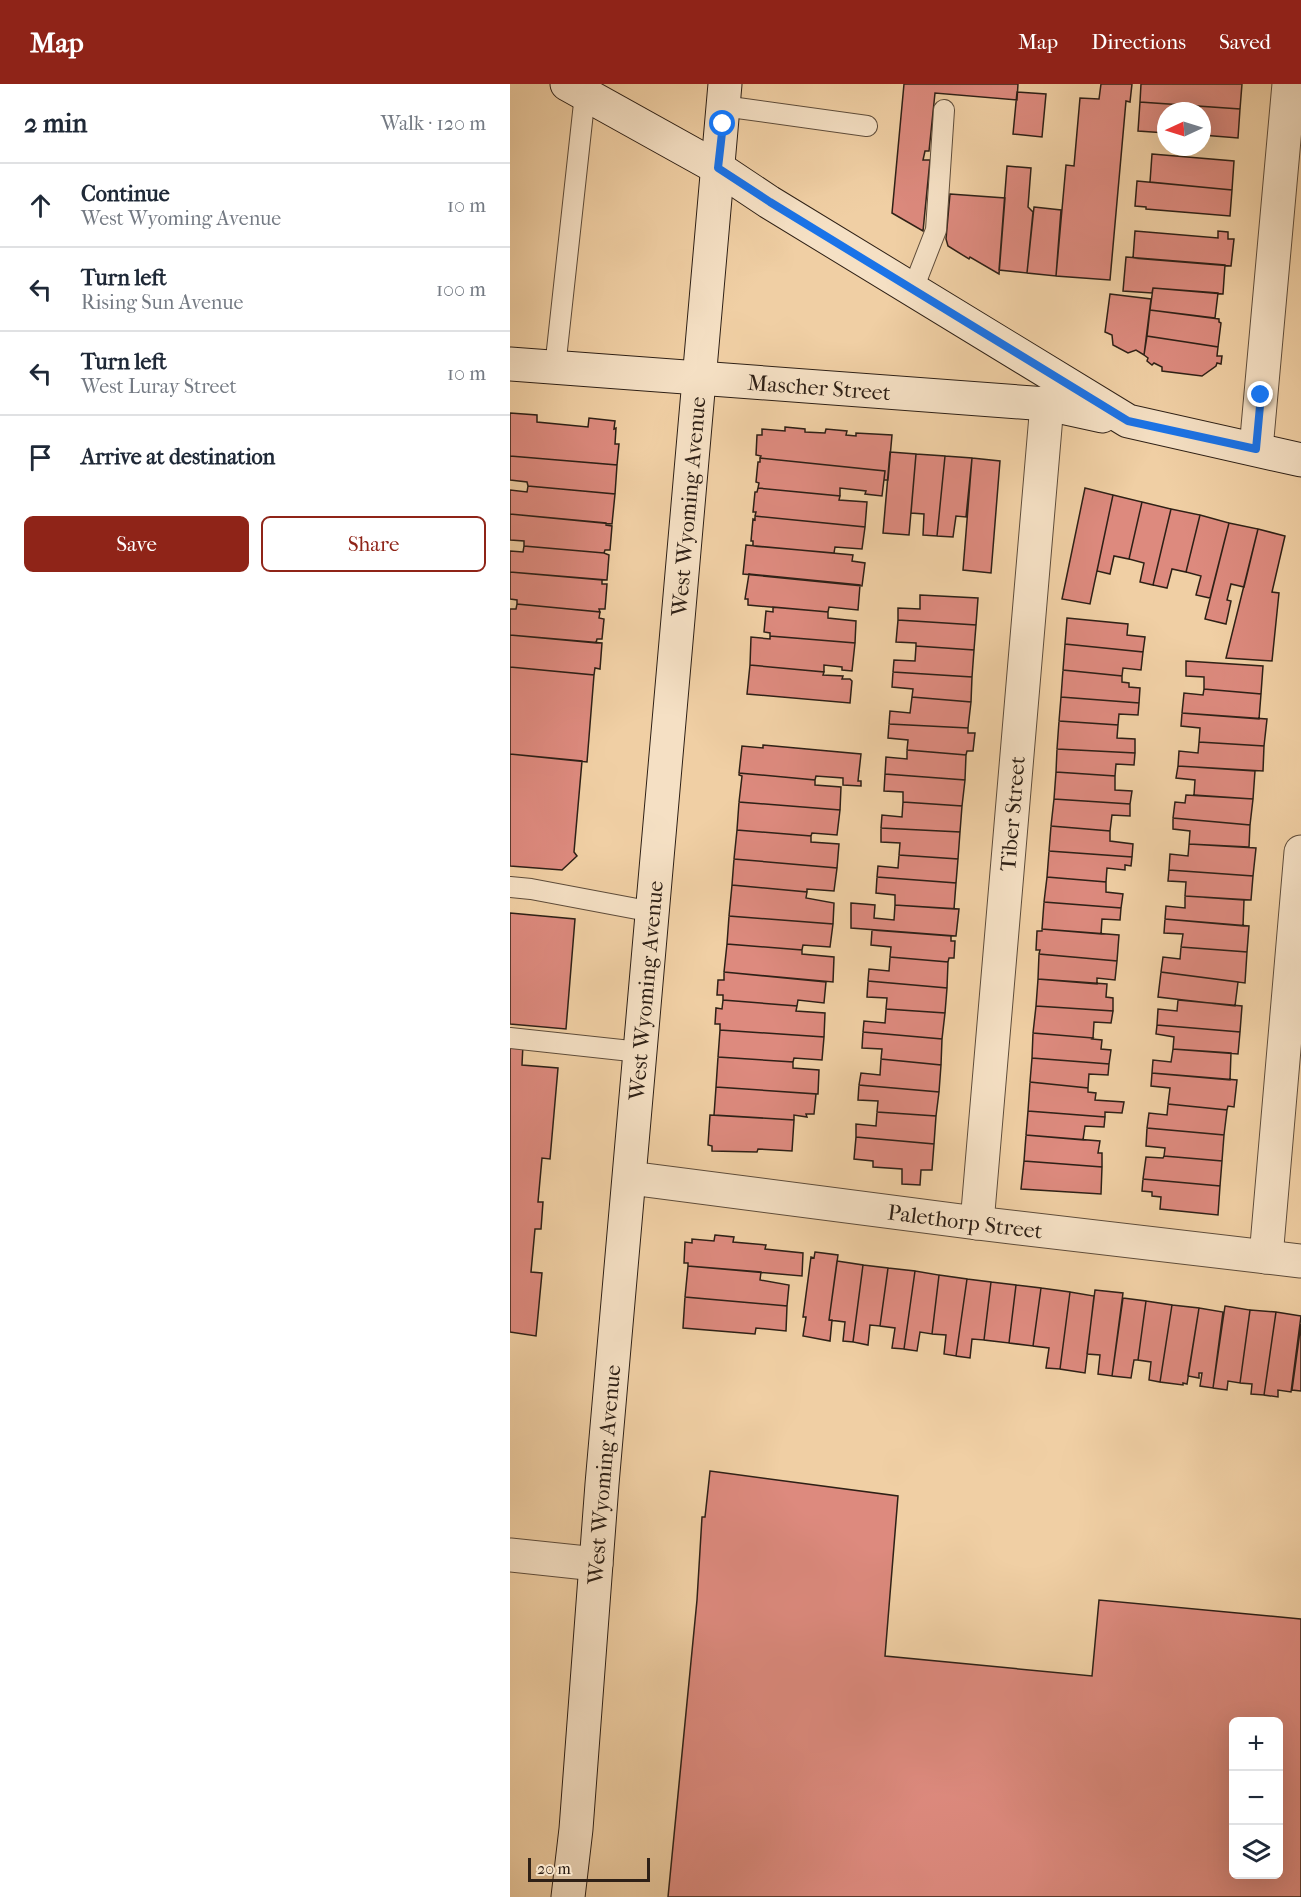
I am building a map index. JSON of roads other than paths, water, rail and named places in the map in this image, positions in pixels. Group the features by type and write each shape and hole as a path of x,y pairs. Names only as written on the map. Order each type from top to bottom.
{"street":[{"path":"1256,449 1289,84"},
{"path":"576,89 718,168 1128,421"},
{"name":"West Wyoming Avenue","path":"568,1897 576,1829 602,1484 724,95"},
{"name":"Mascher Street","path":"510,364 1047,404 1301,460"},
{"name":"Tiber Street","path":"977,1223 1047,404"},
{"path":"1266,1257 1301,852"},
{"name":"Palethorp Street","path":"630,1178 977,1223 1301,1261"},
{"path":"510,1555 596,1564"}],"lane":[{"path":"555,368 576,89"},
{"path":"724,95 867,126"},
{"path":"914,289 936,230 944,110"},
{"path":"510,887 653,912"},
{"path":"510,1038 640,1052"}]}
